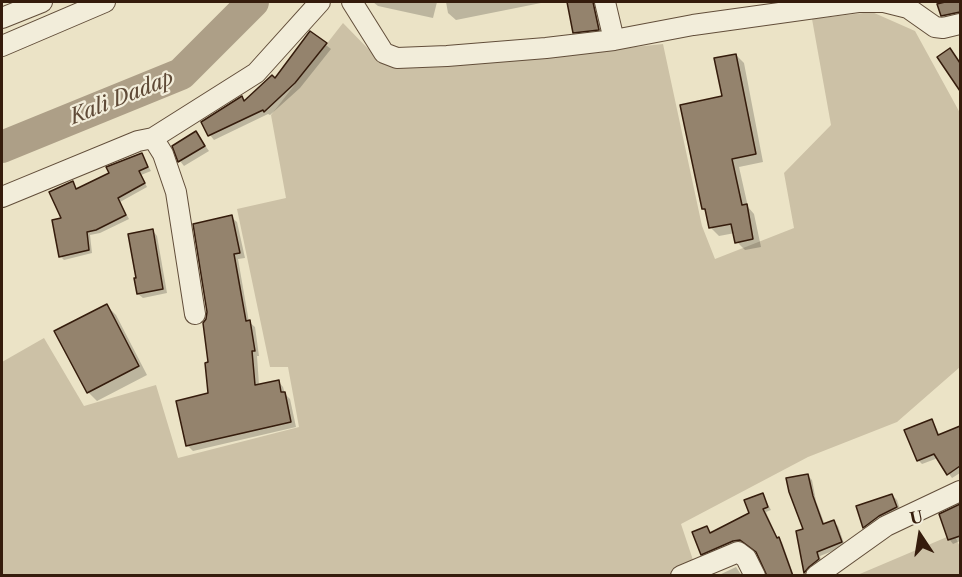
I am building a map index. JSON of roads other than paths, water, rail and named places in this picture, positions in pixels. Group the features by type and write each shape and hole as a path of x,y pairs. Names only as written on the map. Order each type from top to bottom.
{"street":[{"path":"2,18 42,2"},
{"path":"2,46 105,2"},
{"path":"2,197 128,145 153,138 256,73 320,2"},
{"path":"352,2 384,53 398,58 458,56 614,40 693,25 858,2 882,2 908,8 935,27 943,28 960,24"},
{"path":"605,2 614,40"},
{"path":"153,138 163,154 176,192 195,314"},
{"path":"816,576 886,526 960,491"},
{"path":"681,576 738,552 746,558 755,576"}],"waterway":[{"name":"Kali Dadap","path":"2,147 181,74 253,2"}]}
